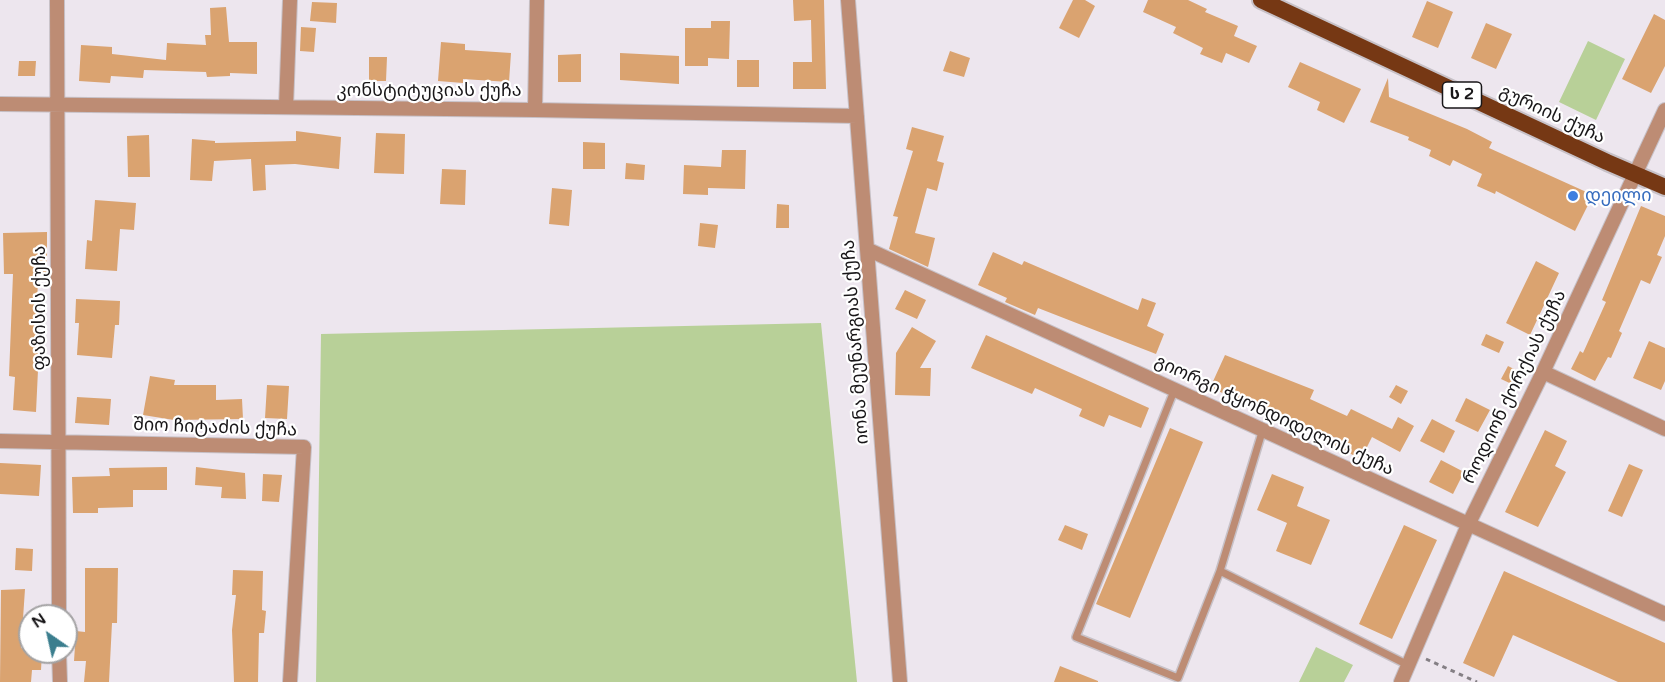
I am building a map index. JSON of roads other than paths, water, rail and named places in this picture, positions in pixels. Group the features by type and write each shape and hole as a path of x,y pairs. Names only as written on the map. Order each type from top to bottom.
{"highway":[{"name":"გურიის ქუჩა","path":"1261,0 1665,187"}],"street":[{"name":"ფაზისის ქუჩა","path":"57,0 59,604"},
{"path":"286,107 290,0"},
{"path":"535,110 537,0"},
{"name":"იონა მეუნარგიას ქუჩა","path":"848,0 900,682"},
{"name":"კონსტიტუციას ქუჩა","path":"0,104 857,116"},
{"name":"როდიონ ქორქიას ქუჩა","path":"1401,682 1468,525 1543,372 1665,110"},
{"name":"გიორგი ჭყონდიდელის ქუჩა","path":"868,249 1665,614"},
{"path":"1543,372 1665,429"},
{"name":"შიო ჩიტაძის ქუჩა","path":"0,441 304,447 290,682"},
{"path":"59,664 60,682"}],"lane":[{"path":"1174,391 1076,637 1178,678 1220,571 1263,429"},
{"path":"1220,571 1411,659"}],"place":[{"name":"დეილი","path":"1573,196"}]}
